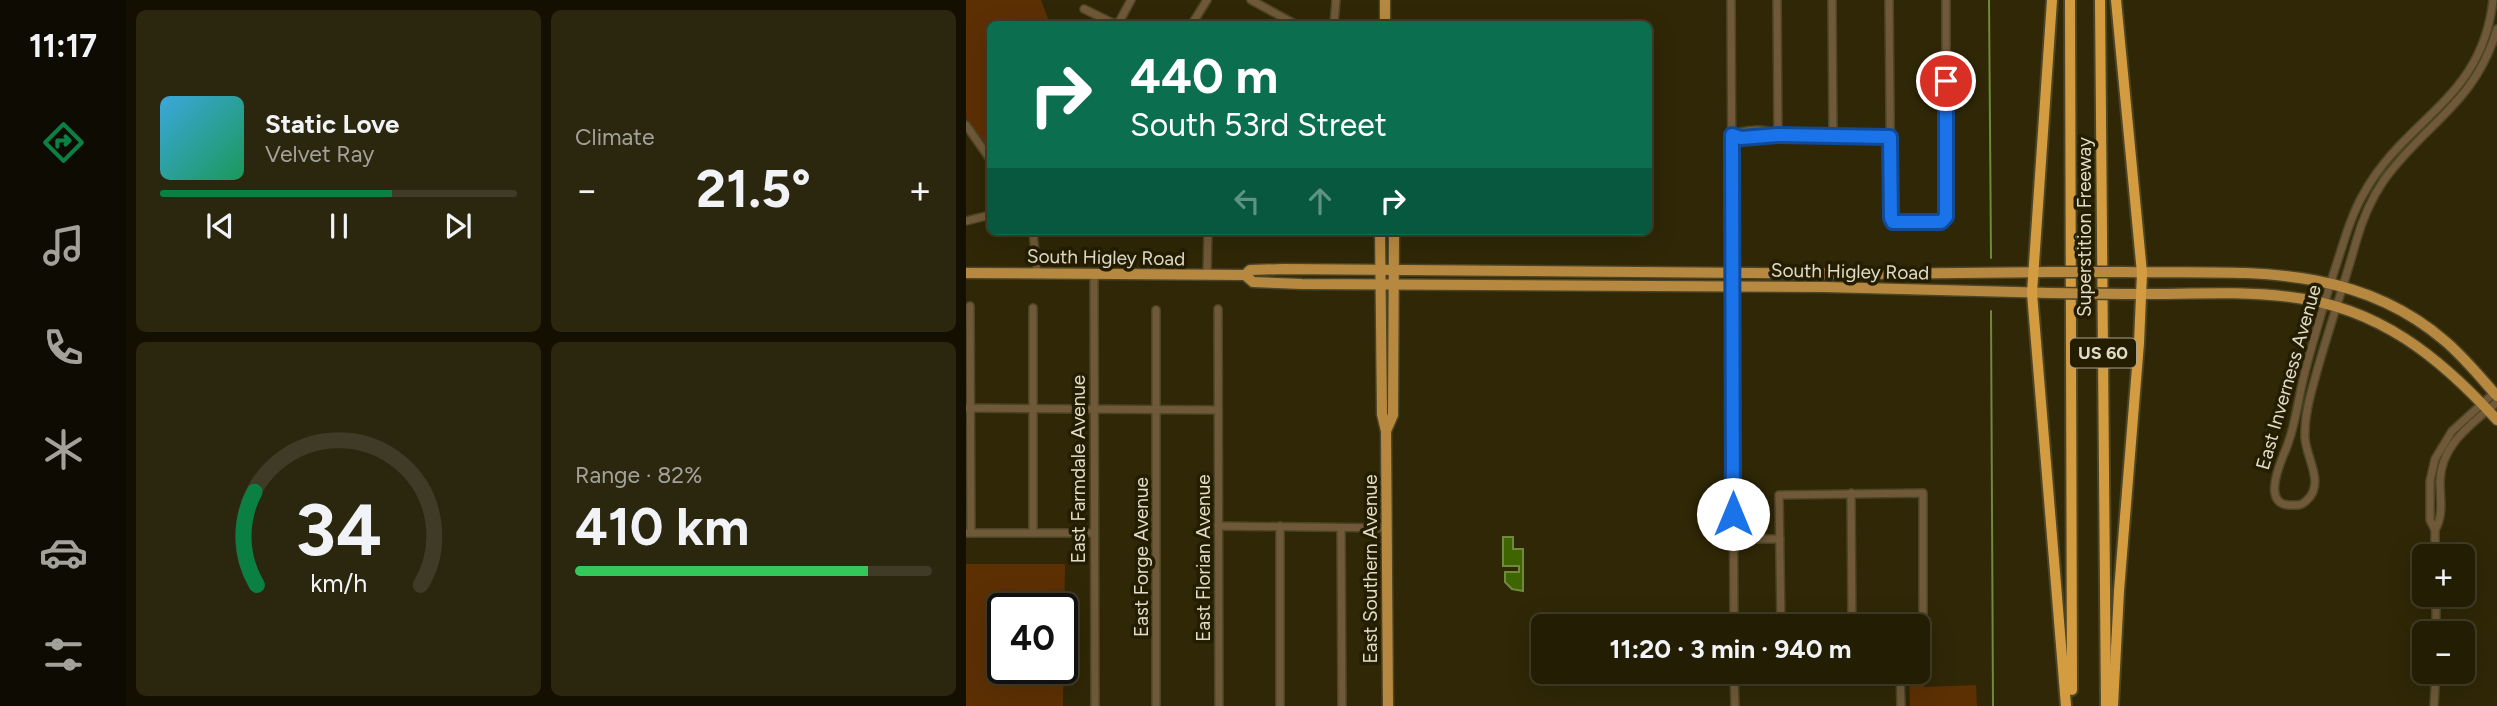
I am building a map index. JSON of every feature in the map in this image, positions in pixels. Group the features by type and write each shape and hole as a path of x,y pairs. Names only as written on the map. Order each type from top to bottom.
{"highway":[{"path":"2052,0 2032,293 2069,706"},
{"name":"Superstition Freeway","path":"2069,706 2070,0"},
{"name":"Superstition Freeway","path":"2100,0 2106,706"},
{"path":"2113,706 2142,294 2116,0"}],"main road":[{"path":"1385,0 1385,21"},
{"name":"East Southern Avenue","path":"1380,235 1382,414 1386,431 1388,706"},
{"name":"East Southern Avenue","path":"1386,431 1393,415 1394,235"},
{"name":"South Higley Road","path":"966,273 1245,275 1250,270 1394,269 1732,273 2262,273 2298,276 2331,283 2386,302 2419,321 2456,351 2496,397"},
{"path":"1490,285 1505,279 1542,278 1546,272"},
{"path":"1552,285 1558,279 1592,279 1602,272"},
{"path":"1870,288 1872,283 1879,280 1929,279 1945,273"},
{"name":"South Higley Road","path":"1245,275 1252,282 2275,295 2330,304 2384,326 2421,348 2452,373 2497,420"}],"street":[{"path":"1119,21 1131,0"},
{"path":"1194,21 1207,0"},
{"path":"1251,0 1289,21"},
{"path":"1334,21 1336,0"},
{"path":"1731,0 1734,614"},
{"path":"1777,0 1778,135"},
{"path":"1832,0 1833,136"},
{"path":"1889,0 1893,222 1945,220 1946,0"},
{"name":"East Inverness Avenue","path":"2494,1 2486,34 2470,69 2450,96 2374,176 2359,201 2331,283 2330,304 2305,424 2305,442 2314,471 2315,489 2301,505 2284,506 2275,498 2276,478 2291,435 2303,378 2330,304 2343,286 2368,210 2383,182 2474,82 2490,51 2497,29"},
{"path":"1084,9 1110,21"},
{"path":"1272,21 1276,15"},
{"path":"967,129 987,155"},
{"path":"1732,135 1770,131 1778,135 1890,137"},
{"path":"2399,147 2406,155"},
{"path":"966,220 987,216"},
{"path":"1033,235 1037,274"},
{"path":"1207,275 1208,235"},
{"name":"East Farmdale Avenue","path":"1094,274 1095,706"},
{"path":"970,306 969,533 1093,533"},
{"path":"1033,308 1033,533"},
{"name":"East Florian Avenue","path":"1217,309 1219,706"},
{"name":"East Forge Avenue","path":"1156,310 1156,706"},
{"path":"2435,544 2435,530 2441,520 2440,479 2446,454 2458,437 2496,397"},
{"path":"968,408 1218,410"},
{"path":"1851,493 1852,614"},
{"path":"1781,614 1779,495 1923,493 1921,614"},
{"path":"1218,526 1387,528"},
{"path":"1280,526 1280,706"},
{"path":"1341,528 1342,706"},
{"path":"1734,539 1780,539"},
{"path":"1734,684 1735,706"},
{"path":"1900,684 1901,706"},
{"path":"2434,706 2435,684"}],"shaded area":[{"path":"966,0 1041,0 1049,21 987,21 987,148 966,119"},
{"path":"1503,537 1513,537 1513,549 1523,549 1523,591 1512,589 1505,582 1505,572 1519,572 1519,566 1503,566"},
{"path":"966,564 1065,564 1065,593 987,593 987,684 1063,684 1063,706 966,706"},
{"path":"1909,684 1922,684 1925,687 1976,685 1977,706 1910,706"}],"waterway":[{"path":"1989,0 1991,258"},
{"path":"1991,311 1993,706"}],"route":[{"path":"1733,514 1732,135 1741,138 1778,135 1890,137 1893,222 1941,222 1946,217 1946,81"}]}
